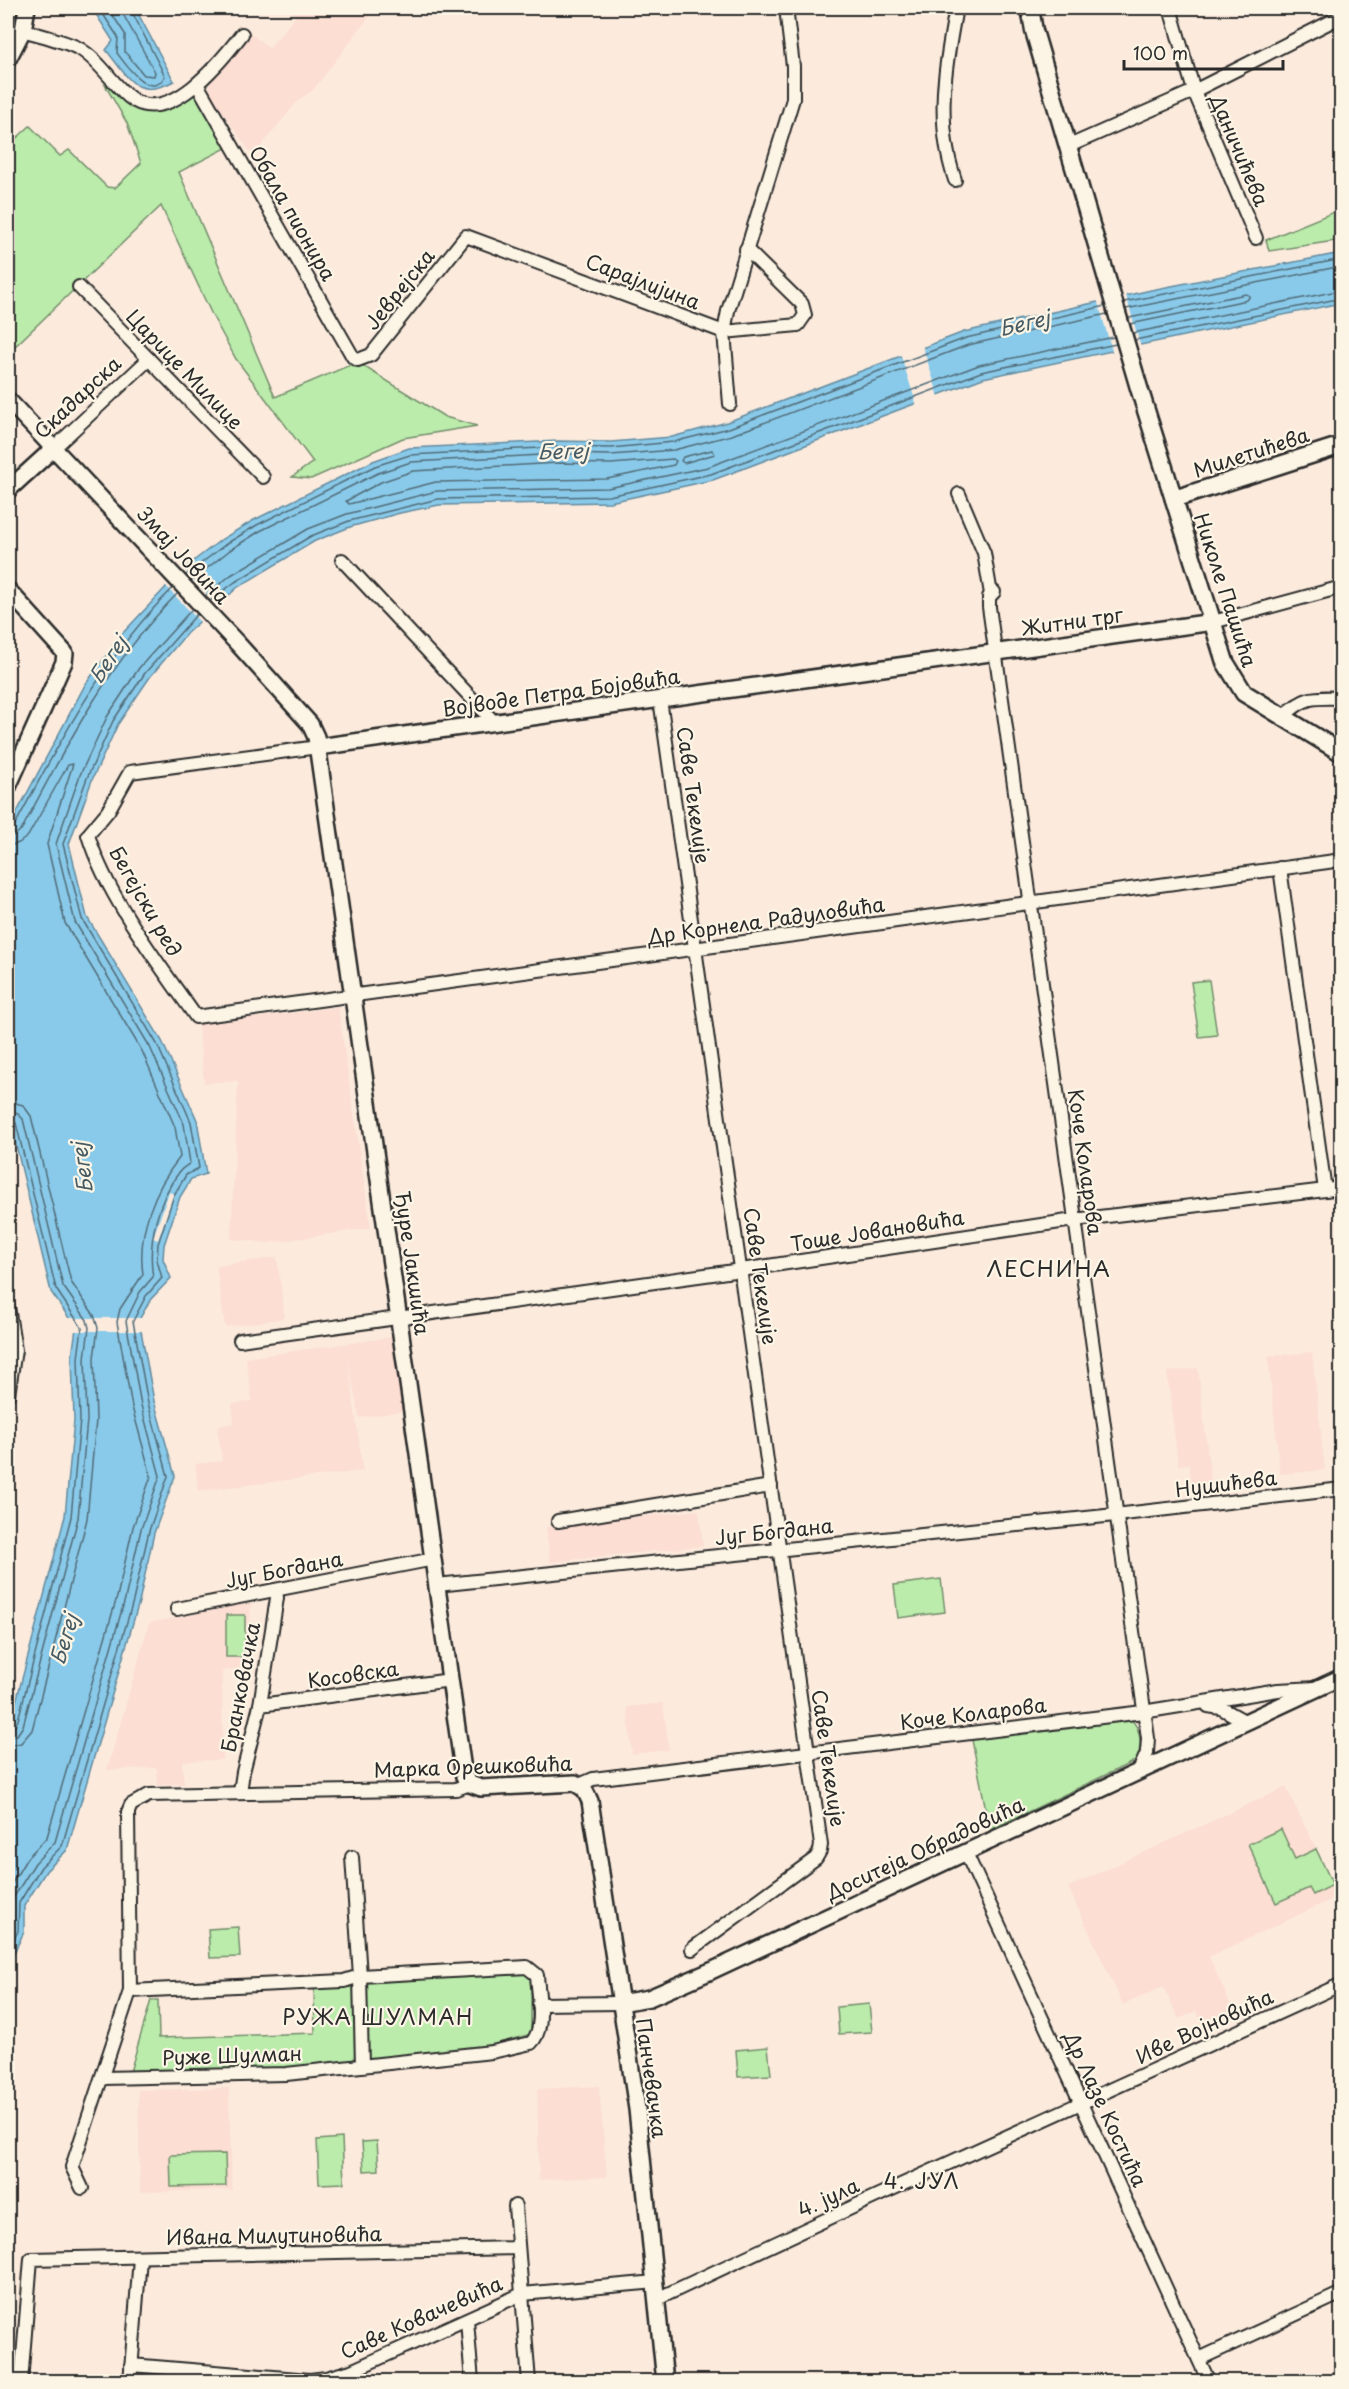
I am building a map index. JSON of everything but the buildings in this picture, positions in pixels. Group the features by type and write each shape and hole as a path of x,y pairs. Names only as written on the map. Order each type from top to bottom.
{"main road":[{"name":"Николе Пашића","path":"1030,8 1034,31 1139,388 1225,662 1244,693 1341,753"},
{"name":"Милетићева","path":"1174,499 1341,445"}],"street":[{"path":"8,59 23,30 27,8"},
{"path":"730,404 724,332 728,311 776,161 793,99 793,66 786,8"},
{"path":"955,180 947,143 942,88 956,8"},
{"name":"Даничићева","path":"1170,8 1194,91 1256,238"},
{"path":"1069,146 1194,91 1341,16"},
{"path":"23,30 80,50 130,98 140,103 166,102 197,84 212,71 242,34"},
{"name":"Обала пионира","path":"197,84 353,357 358,360"},
{"name":"Јеврејска","path":"358,360 371,355 466,236"},
{"name":"Сарајлијина","path":"466,236 724,332 798,325 805,315 802,304 746,249"},
{"name":"Царице Милице","path":"79,287 263,477"},
{"name":"Скадарска","path":"8,490 149,359"},
{"name":"Змај Јовина","path":"8,400 231,636 310,724 318,747"},
{"name":"Житни трг","path":"959,494 984,553 992,593 989,607 997,653 1213,622"},
{"path":"342,560 494,722"},
{"path":"1213,622 1341,587"},
{"path":"8,590 65,653 61,669 8,787"},
{"name":"Војводе Петра Бојовића","path":"130,772 997,653"},
{"name":"Коче Коларова","path":"997,653 1148,1746 1140,1769"},
{"path":"1283,717 1295,704 1306,699 1341,698"},
{"name":"Саве Текелије","path":"660,699 821,1845 816,1858 692,1949"},
{"name":"Ђуре Јакшића","path":"318,747 464,1776 470,1784"},
{"name":"Бегејски ред","path":"130,772 108,811 88,835 93,850 131,923 196,1017"},
{"name":"Др Корнела Радуловића","path":"196,1017 1341,860"},
{"path":"1280,868 1325,1190"},
{"name":"Тоше Јовановића","path":"240,1340 1074,1221 1341,1188"},
{"path":"8,1307 15,1350 8,1395"},
{"path":"558,1521 771,1486"},
{"name":"Нушићева","path":"1115,1515 1341,1489"},
{"name":"Југ Богдана","path":"437,1585 1115,1515"},
{"name":"Југ Богдана","path":"177,1609 434,1559"},
{"name":"Бранковачка","path":"240,1792 260,1705 277,1598 276,1590"},
{"name":"Доситеја Обрадовића","path":"620,2002 658,1994 1341,1677"},
{"name":"Косовска","path":"260,1705 451,1680"},
{"name":"Доситеја Обрадовића","path":"1195,1704 1278,1690 1318,1688"},
{"path":"1195,1704 1221,1708 1246,1722"},
{"name":"Коче Коларова","path":"808,1753 1195,1704"},
{"name":"Марка Орешковића","path":"130,1991 128,1812 138,1799 149,1795 456,1789 470,1784 481,1788 562,1782 579,1785 593,1779 808,1753"},
{"name":"Панчевачка","path":"579,1785 590,1801 637,2109 665,2382"},
{"name":"Др Лазе Костића","path":"966,1853 1209,2382"},
{"path":"352,1857 360,1976 362,2066"},
{"name":"Руже Шулман","path":"103,2078 286,2074 492,2052 531,2043 539,2030 537,1975 527,1967 360,1976 344,1981 130,1991"},
{"name":"Иве Војновића","path":"1082,2103 1341,1984"},
{"path":"82,2188 72,2167 130,1991"},
{"path":"538,2004 620,2002"},
{"name":"4. јула","path":"657,2299 1082,2103"},
{"path":"515,2206 529,2382"},
{"name":"Ивана Милутиновића","path":"21,2382 31,2259 518,2248"},
{"path":"129,2382 141,2258"},
{"name":"Саве Ковачевића","path":"130,2365 310,2380 326,2378 351,2371 522,2294 656,2282"},
{"path":"1199,2359 1341,2293"},
{"path":"466,2320 472,2382"}],"shaded area":[{"path":"286,8 376,8 314,89 297,102 253,156 209,93 210,79 249,32 269,48 296,16"},
{"path":"338,1007 371,1228 269,1243 231,1239 238,1081 204,1083 198,1025"},
{"path":"277,1257 285,1318 225,1327 216,1266"},
{"path":"392,1337 404,1411 359,1418 348,1359 363,1471 198,1491 195,1464 222,1461 217,1426 234,1423 232,1404 252,1401 246,1358"},
{"path":"1312,1352 1325,1470 1280,1474 1268,1356"},
{"path":"1198,1368 1212,1491 1193,1493 1189,1464 1178,1465 1167,1372"},
{"path":"699,1510 703,1546 550,1562 546,1527"},
{"path":"251,1603 248,1668 222,1671 223,1760 182,1761 184,1784 158,1785 157,1768 107,1770 149,1623"},
{"path":"663,1703 669,1750 632,1754 627,1707"},
{"path":"1286,1787 1339,1896 1209,1957 1237,2018 1206,2032 1196,2011 1179,2019 1163,1987 1123,2005 1068,1887"},
{"path":"599,2086 607,2177 539,2180 537,2089"},
{"path":"229,2088 232,2190 140,2192 138,2090"}],"green space":[{"path":"8,8 27,8 8,59"},
{"path":"197,84 232,145 179,172 275,397 357,362 445,417 477,426 403,438 311,479 292,477 313,462 236,359 213,317 161,206 8,353 8,146 30,126 60,156 69,150 107,187 115,188 141,163 127,123 105,85 146,104"},
{"path":"1341,209 1341,240 1269,251 1266,240"},
{"path":"1209,980 1217,1035 1199,1037 1191,982"},
{"path":"941,1579 945,1612 898,1618 894,1585"},
{"path":"226,1615 245,1615 245,1657 226,1657"},
{"path":"1131,1719 1140,1738 1137,1760 990,1830 972,1740"},
{"path":"1281,1829 1295,1859 1316,1849 1333,1885 1313,1895 1309,1888 1276,1903 1248,1844"},
{"path":"238,1927 240,1957 210,1958 208,1929"},
{"path":"531,1973 531,2034 489,2046 366,2062 364,1982"},
{"path":"359,1987 361,2065 130,2072 151,2000 158,2000 159,2038 315,2033 314,1988"},
{"path":"869,2004 872,2032 839,2034 837,2007"},
{"path":"768,2047 771,2075 738,2077 736,2050"},
{"path":"342,2138 344,2183 319,2184 317,2140"},
{"path":"377,2141 379,2170 364,2171 362,2142"},
{"path":"225,2154 226,2186 171,2187 170,2155"}],"water":[{"path":"92,8 135,8 174,81 151,89 134,84 106,50 113,41"},
{"name":"Бегеј","path":"1341,253 1341,303 983,378 713,480 610,502 439,505 350,527 315,541 238,587 187,633 150,677 118,724 92,780 69,844 87,917 162,1041 197,1120 206,1174 191,1179 180,1197 164,1245 163,1259 171,1278 151,1299 139,1320 154,1401 175,1476 154,1533 139,1602 67,1850 46,1871 24,1906 24,1932 11,1959 8,1978 8,1732 65,1516 74,1420 72,1357 76,1328 51,1292 8,1112 8,829 85,685 121,635 183,569 222,539 254,520 373,461 409,448 559,441 611,442 672,437 727,422 964,332 1151,290"}],"pier":[{"path":"1125,292 1141,348 1113,354 1097,299"},
{"path":"922,345 939,397 917,406 900,353"},
{"path":"182,567 219,606 201,623 164,584"},
{"path":"169,1192 174,1194 158,1240 153,1238"},
{"path":"65,1318 144,1318 144,1331 72,1331"}],"district":[{"name":"ЛЕСНИНА","path":"1049,1267"},
{"name":"РУЖА ШУЛМАН","path":"378,2016"},
{"name":"4. ЈУЛ","path":"922,2180"}]}
